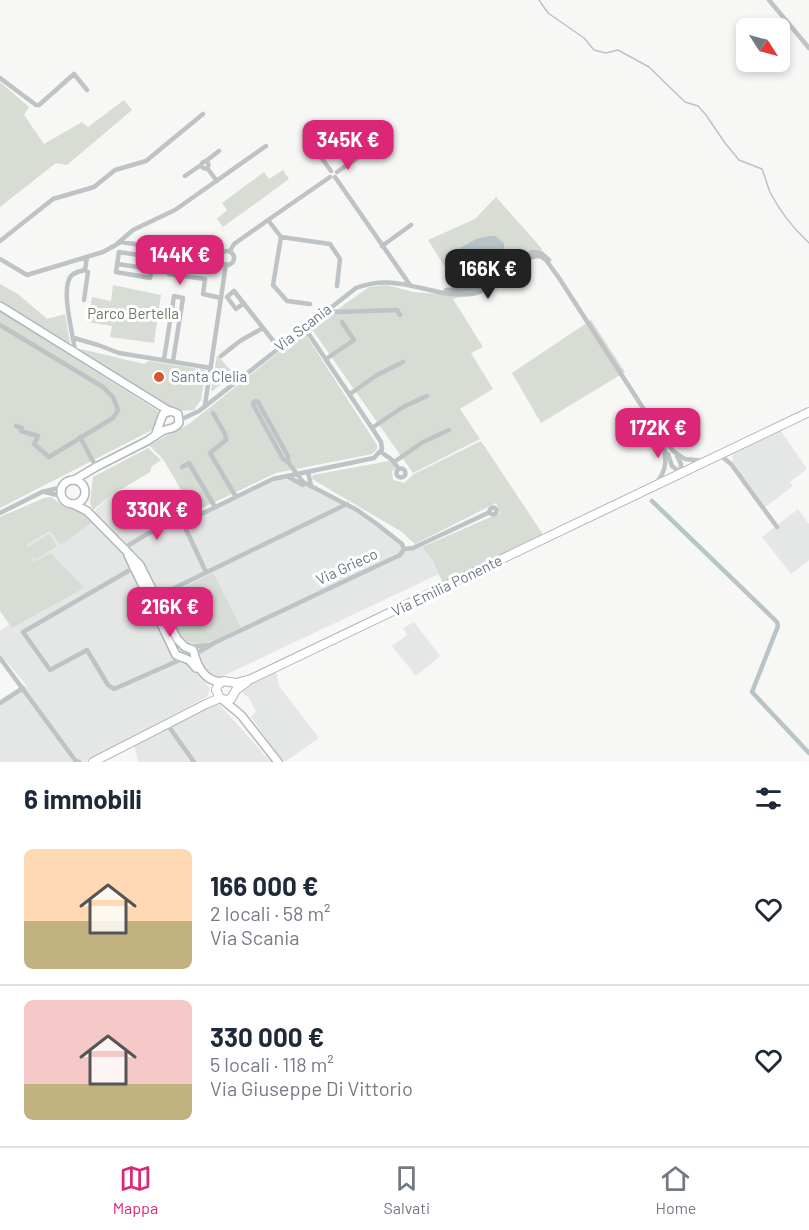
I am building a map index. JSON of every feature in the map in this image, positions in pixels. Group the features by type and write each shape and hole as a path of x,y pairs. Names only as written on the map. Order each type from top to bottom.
{"main road":[{"path":"0,306 159,406 178,414 178,425"},
{"path":"159,406 161,420 167,429"},
{"path":"155,436 161,420 169,411"},
{"name":"Via Emilia Ponente","path":"251,679 809,412"},
{"name":"Via Scania","path":"63,487 68,482 178,425"},
{"path":"74,504 80,502 84,494 86,476 94,468"},
{"path":"74,480 81,483 86,508 140,565 176,654"},
{"path":"63,487 62,494 65,501 74,504 93,517"},
{"path":"124,548 175,637 185,647"},
{"path":"176,654 178,647 185,647 193,650 189,658"},
{"path":"176,654 189,658 218,694 241,715 278,762"},
{"path":"231,681 236,683 251,679"},
{"path":"218,694 229,700 251,679"},
{"path":"91,762 167,724 218,694 231,681"},
{"path":"231,681 234,684 241,715"},
{"path":"91,762 218,694"}],"street":[{"path":"769,0 809,48"},
{"path":"0,78 36,105 39,105 74,74 87,90"},
{"path":"0,241 53,198 94,187 115,170 146,161 203,114"},
{"path":"310,142 410,285"},
{"path":"0,260 27,275 87,257 118,243 133,230 175,210 266,146"},
{"path":"185,176 219,151"},
{"path":"230,251 234,244 268,219 363,154"},
{"path":"206,161 207,168 217,181"},
{"path":"201,165 202,168 207,168"},
{"path":"268,219 281,237 273,285 287,301 310,304"},
{"path":"382,246 411,225"},
{"path":"281,237 330,244 340,259 337,286"},
{"path":"118,243 221,257"},
{"path":"117,264 152,269 150,278 116,272 117,264 119,252 140,255 141,245"},
{"path":"221,257 224,252 230,251"},
{"path":"226,264 231,263 234,259 230,251"},
{"name":"Via Scania","path":"178,425 356,288 384,281 432,290 475,288 528,254 537,251 547,257 654,425 679,460 681,474"},
{"path":"84,300 88,272 85,270 87,257"},
{"path":"221,257 226,264"},
{"path":"205,405 226,264"},
{"path":"398,269 401,275 400,283"},
{"path":"72,350 74,340 66,299 69,280 74,273 85,270"},
{"path":"169,274 205,279 203,294 221,298"},
{"path":"164,359 174,296 183,298 173,361"},
{"path":"244,303 278,347"},
{"path":"329,308 337,312 397,310 399,315"},
{"path":"326,359 354,339 342,322"},
{"path":"0,325 103,387 118,405 116,415 49,457 34,444 38,436 21,431 22,428 15,426"},
{"path":"183,523 273,479 374,458 381,452 381,442 304,327"},
{"path":"221,356 240,341 263,328"},
{"path":"74,340 98,345 119,353 212,368"},
{"path":"350,394 377,375 403,362"},
{"path":"372,428 403,407 427,396"},
{"path":"288,462 288,456 258,402 255,401 253,404 255,409 283,459 288,462 303,482 347,504 390,533 404,549"},
{"path":"213,413 226,440 210,453 236,497"},
{"path":"178,414 189,415"},
{"name":"Via Scania","path":"654,425 663,442 670,464 681,474"},
{"path":"394,462 423,442 449,430"},
{"path":"80,437 94,468"},
{"name":"Via Scania","path":"643,492 658,481 662,474 666,457 663,442"},
{"path":"731,464 732,449"},
{"path":"673,451 685,459 707,461"},
{"path":"381,452 399,469"},
{"path":"720,455 731,464 777,527"},
{"path":"182,467 189,463 215,507"},
{"path":"308,472 311,486"},
{"path":"286,476 305,486 311,486"},
{"name":"Via Scania","path":"0,513 46,492 63,487"},
{"path":"46,492 65,501"},
{"path":"167,496 179,515 206,572"},
{"path":"153,598 347,504"},
{"name":"Via Grieco","path":"213,644 400,555 404,549 413,548 490,512"},
{"path":"124,548 179,515"},
{"path":"135,567 23,632 50,670 87,650 108,685 114,689 165,665 189,658 213,644"},
{"path":"185,647 213,644"},
{"path":"165,665 176,654"},
{"path":"0,658 77,761"},
{"path":"0,703 23,688"},
{"path":"167,724 194,762"}],"shaded area":[{"path":"495,236 504,243 504,249 491,257 482,253 463,267 453,252 476,239"},
{"path":"779,428 807,469 790,482 793,486 764,508 734,466 732,455"},
{"path":"284,477 373,521 404,549 422,547 433,561 439,574 206,684 210,688 208,696 86,762 0,762 0,702 27,686 0,654 0,630 10,624 12,628 34,563 26,544 50,531 60,545 110,496 122,490 153,531 179,516 184,524"},
{"path":"798,509 809,524 809,560 791,574 762,537"},
{"path":"414,622 440,656 416,676 392,646 407,635 403,628"},
{"path":"276,672 279,686 319,738 286,761 282,761 251,717 256,712 248,696 245,696 241,689"},
{"path":"218,703 271,762 138,762 134,744"}],"green space":[{"path":"0,82 29,107 24,115 44,144 82,122 88,127 124,100 132,110 67,165 56,163 0,207"},
{"path":"283,170 289,179 223,227 217,219 227,210 222,203 264,172 269,179"},
{"path":"496,197 542,249 477,292 453,299 483,347 471,353 493,389 460,409 480,439 413,473 311,328 369,287 387,285 413,292 450,295 449,293 456,285 428,240 475,219"},
{"path":"0,284 18,294 47,319 65,314 70,342 0,301"},
{"name":"Parco Bertella","path":"113,285 161,295 154,343 110,337 112,326 88,322 92,297 111,301"},
{"path":"0,311 158,411 156,428 0,508"},
{"path":"591,320 625,372 541,423 512,373"},
{"path":"304,332 377,445 377,449 372,454 276,473 194,512 163,459 149,445 189,424"},
{"path":"81,349 144,364 149,361 206,370 201,400 195,410 180,411 167,406 80,351"},
{"path":"217,355 234,374 211,392"},
{"path":"481,441 546,539 445,588 433,561 422,547 500,513 496,503 415,544 402,532 312,479 313,475 389,461 394,466 393,480 404,483 414,474"},
{"path":"148,448 161,460 152,466 150,472 110,496 93,510 90,503 93,477"},
{"path":"51,497 62,505 86,509 96,520 60,545 50,531 27,544 28,547 49,534 57,546 35,560 31,555 34,562 51,553 84,588 12,628 0,611 0,517"},
{"path":"213,573 241,627 207,642 198,644 190,642 176,630 179,628 169,609 166,610 166,597"}],"waterway":[{"path":"539,0 548,13 584,38 594,50 606,53 618,50 649,67 685,102 698,106 739,160 762,169 778,206 809,243"},
{"path":"652,501 777,622 778,626 752,692 809,753"}],"place":[{"name":"Santa Clelia","path":"159,377"}]}
